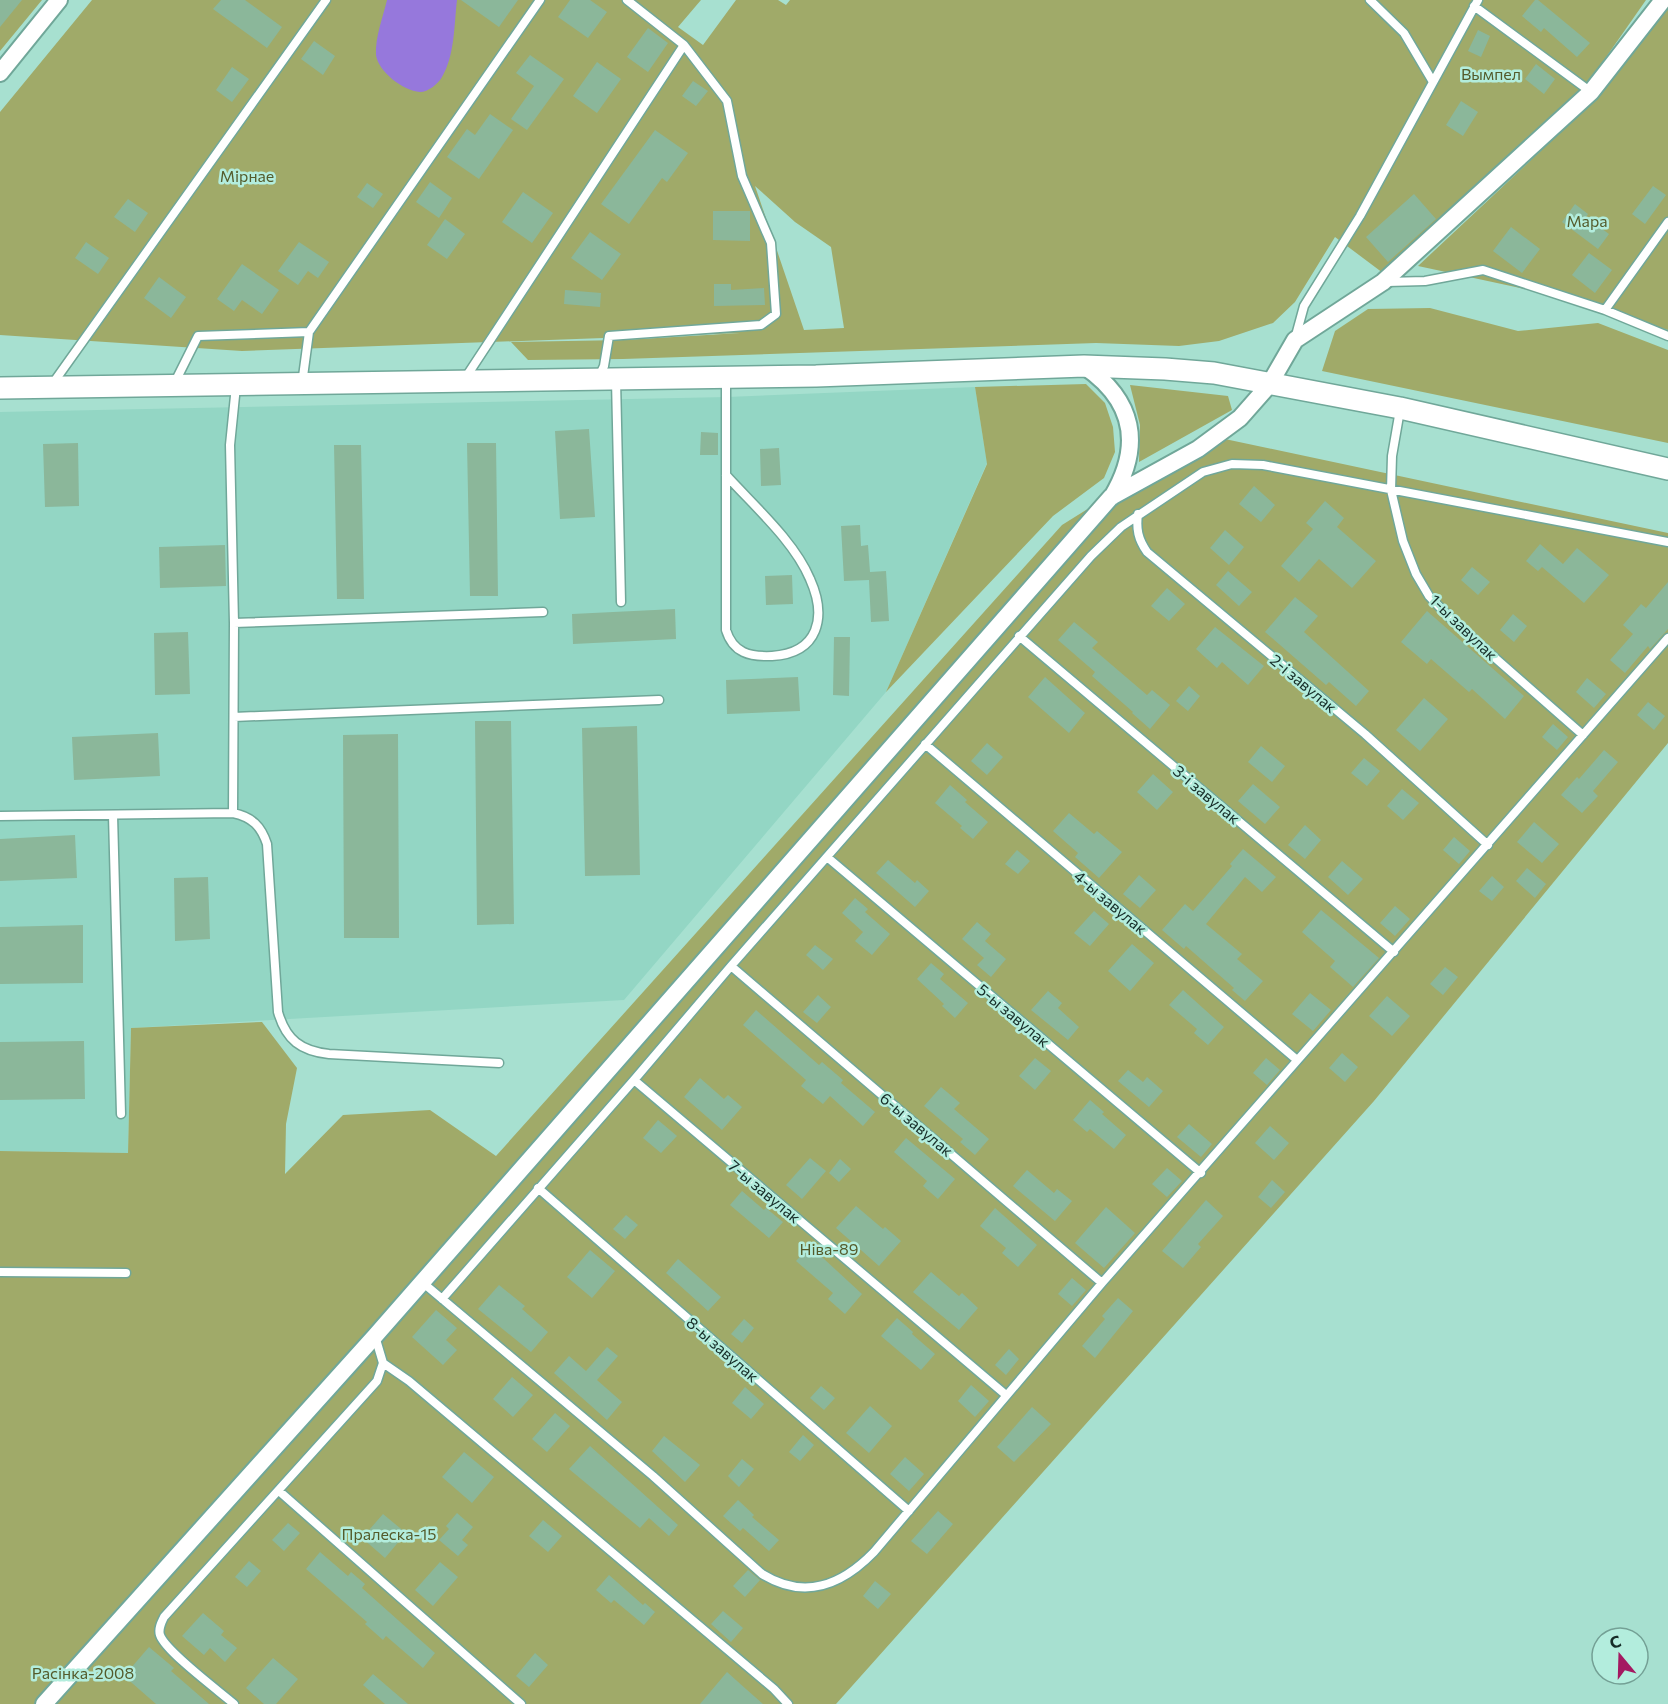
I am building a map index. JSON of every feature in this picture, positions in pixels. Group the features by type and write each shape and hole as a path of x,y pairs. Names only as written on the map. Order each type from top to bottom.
{"street":[{"path":"0,73 59,0"},
{"path":"1111,497 1213,439 1240,418 1269,385 1295,340 1383,282 1591,92 1663,0"},
{"path":"0,388 606,380 1084,366 1165,369 1214,373 1400,408 1668,469"},
{"path":"44,1704 375,1336 1111,497 1126,466 1130,447 1130,429 1126,412 1118,396 1098,375 1084,366"}],"lane":[{"path":"49,388 326,0"},
{"path":"302,385 309,332 540,0"},
{"path":"621,602 604,366 609,336 761,325 776,314 771,243 742,176 727,101 684,45 627,0"},
{"path":"1370,0 1404,33 1433,82"},
{"path":"1295,340 1304,306 1360,216 1476,3 1591,92"},
{"path":"462,382 684,45"},
{"path":"1605,310 1668,222"},
{"path":"1383,282 1425,281 1483,270 1605,310 1668,336"},
{"path":"172,387 198,336 309,332"},
{"path":"726,377 725,621 728,639 734,646 751,656 782,655 797,651 808,643 816,629 817,610 813,588 806,571 794,553 726,475"},
{"path":"233,813 234,623 230,445 236,386"},
{"name":"1-ы завулак","path":"1400,408 1392,456 1391,490 1403,541 1416,574 1429,596 1460,627 1583,735"},
{"path":"442,1299 1019,636 1099,548 1138,514 1203,472 1232,464 1263,465 1668,542"},
{"name":"2-і завулак","path":"1138,514 1136,528 1140,542 1147,552 1365,734 1488,845"},
{"path":"234,623 543,612"},
{"name":"3-і завулак","path":"1019,636 1394,952"},
{"path":"422,1282 653,1476 762,1574 788,1587 804,1588 819,1586 848,1575 874,1552 1102,1282 1201,1173 1297,1060 1668,639"},
{"path":"234,717 659,699"},
{"name":"4-ы завулак","path":"925,744 1297,1060"},
{"path":"0,816 233,813 249,818 256,822 267,844 278,1012 280,1023 295,1043 305,1049 329,1054 499,1063"},
{"path":"113,815 122,1114"},
{"name":"5-ы завулак","path":"827,857 1201,1173"},
{"name":"6-ы завулак","path":"731,966 1102,1282"},
{"name":"7-ы завулак","path":"634,1080 1006,1395"},
{"name":"8-ы завулак","path":"537,1188 909,1511"},
{"path":"0,1272 126,1273"},
{"path":"234,1704 168,1648 159,1634 160,1625 164,1617 370,1389 381,1372 383,1363 375,1336"},
{"path":"383,1363 409,1381 774,1689 788,1704"},
{"path":"279,1491 521,1704"}],"shaded area":[{"path":"387,0 457,0 453,40 446,68 440,80 426,91 413,91 399,84 386,73 378,61 377,41"},
{"path":"975,387 987,463 886,692 624,1000 131,1028 128,1153 0,1151 0,412 727,397"}],"green space":[{"path":"0,0 42,0 0,51"},
{"path":"92,0 701,0 678,27 703,45 736,0 778,0 786,5 790,0 1646,0 1588,83 1383,273 1335,237 1295,302 1273,323 1219,341 1179,346 1096,343 623,359 528,360 511,342 624,340 740,333 242,351 0,335 0,112","holes":["755,186 795,222 831,247 844,328 804,330"]},
{"name":"Мара","path":"1668,8 1668,330 1571,299 1418,266 1597,98"},
{"path":"1430,308 1518,331 1598,323 1668,350 1668,443 1322,371 1335,331 1368,309"},
{"path":"1086,384 1105,403 1113,427 1115,452 1104,478 1053,516 886,692 987,464 975,387"},
{"path":"1130,385 1228,396 1232,410 1139,462 1140,425"},
{"name":"Ніва-89","path":"1206,435 1668,533 1668,743 1374,1101 836,1704 0,1704 0,1151 128,1153 131,1028 262,1022 297,1068 286,1124 285,1174 343,1115 430,1110 496,1156 1062,525"}],"building":[{"path":"0,0 22,0 0,27"},
{"path":"221,0 245,0 282,27 267,48 213,9"},
{"path":"461,0 518,0 499,27"},
{"path":"570,0 590,0 607,12 588,38 558,17"},
{"path":"1535,0 1538,0 1590,43 1577,57 1544,28 1541,32 1522,16"},
{"path":"648,28 668,43 648,72 627,57"},
{"path":"1478,30 1490,36 1481,57 1468,51"},
{"path":"314,41 335,56 323,75 301,59"},
{"path":"530,55 564,79 527,130 511,119 534,86 516,73"},
{"path":"597,62 621,79 597,113 573,96"},
{"path":"1536,64 1555,79 1544,94 1525,79"},
{"path":"232,67 249,79 232,102 216,90"},
{"path":"693,81 708,91 696,106 682,96"},
{"path":"1461,101 1478,112 1463,136 1446,125"},
{"path":"490,114 513,130 479,179 447,157 467,129 475,135"},
{"path":"655,130 688,153 667,182 662,178 629,224 601,204"},
{"path":"430,182 452,198 439,218 416,202"},
{"path":"367,183 383,194 373,208 357,197"},
{"path":"1653,186 1666,195 1645,224 1632,214"},
{"path":"523,192 553,213 532,243 502,222"},
{"path":"1414,194 1436,219 1388,262 1366,237"},
{"path":"128,199 148,213 135,232 114,217"},
{"path":"1575,204 1588,214 1586,217 1609,234 1598,249 1562,222"},
{"path":"713,211 750,211 750,241 713,240"},
{"path":"445,219 465,234 447,259 427,245"},
{"path":"1511,227 1540,249 1522,273 1493,251"},
{"path":"590,232 621,254 602,280 571,258"},
{"path":"86,242 109,258 98,274 75,258"},
{"path":"299,242 329,262 318,278 308,271 298,285 278,271"},
{"path":"1589,253 1612,270 1595,293 1572,275"},
{"path":"242,264 279,290 262,314 242,300 234,311 217,299"},
{"path":"159,277 186,297 171,318 144,298"},
{"path":"714,284 731,284 731,290 764,288 765,305 714,306"},
{"path":"565,290 601,293 600,307 564,304"},
{"path":"589,429 595,517 560,519 555,431"},
{"path":"701,432 718,433 718,455 700,455"},
{"path":"78,443 79,506 45,507 43,444"},
{"path":"467,443 496,443 498,596 470,596"},
{"path":"334,445 361,445 364,599 337,599"},
{"path":"779,448 781,485 761,486 760,449"},
{"path":"1254,486 1275,505 1261,522 1239,504"},
{"path":"1325,501 1344,518 1337,527 1376,561 1352,588 1319,559 1299,582 1281,566 1313,529 1306,523"},
{"path":"860,525 861,546 868,545 870,572 886,571 889,621 871,622 869,580 844,581 841,526"},
{"path":"1225,530 1244,547 1229,565 1210,548"},
{"path":"1540,544 1563,564 1577,548 1609,575 1584,603 1542,567 1538,571 1526,561"},
{"path":"225,545 226,586 160,588 159,547"},
{"path":"1472,567 1490,582 1478,595 1461,580"},
{"path":"1228,571 1252,592 1239,606 1216,585"},
{"path":"792,575 793,604 766,605 765,576"},
{"path":"1668,582 1668,629 1650,649 1648,646 1625,673 1610,660 1633,634 1623,625 1641,604 1646,608"},
{"path":"1167,588 1185,604 1169,621 1151,606"},
{"path":"1295,597 1318,616 1304,632 1369,691 1356,706 1329,682 1326,685 1265,632"},
{"path":"675,609 676,639 573,644 572,614"},
{"path":"1427,611 1524,696 1505,719 1472,689 1469,692 1431,659 1427,664 1401,642"},
{"path":"1513,614 1527,626 1514,642 1500,630"},
{"path":"1074,622 1098,642 1092,648 1147,695 1152,690 1170,705 1150,729 1092,676 1095,672 1058,640"},
{"path":"1215,627 1264,666 1248,685 1222,662 1217,668 1196,649"},
{"path":"188,632 190,694 155,695 154,633"},
{"path":"834,637 850,637 849,696 833,695"},
{"path":"798,677 800,711 727,714 726,680"},
{"path":"1045,677 1085,713 1069,733 1028,697"},
{"path":"1587,678 1606,694 1594,708 1576,692"},
{"path":"1189,686 1200,696 1188,711 1176,701"},
{"path":"1424,698 1448,719 1420,751 1396,730"},
{"path":"1648,702 1665,716 1654,730 1637,715"},
{"path":"475,721 511,721 514,924 477,925"},
{"path":"1553,724 1568,737 1557,750 1542,737"},
{"path":"637,726 640,875 585,876 582,728"},
{"path":"158,733 160,776 74,780 72,737"},
{"path":"398,734 399,938 344,938 343,735"},
{"path":"987,743 1003,757 987,775 971,761"},
{"path":"1261,746 1285,766 1272,782 1248,762"},
{"path":"1604,750 1618,762 1593,791 1598,796 1582,813 1561,795 1577,777 1579,779"},
{"path":"1364,758 1380,771 1367,786 1351,773"},
{"path":"1153,774 1173,792 1157,810 1137,792"},
{"path":"1253,784 1280,807 1265,824 1238,801"},
{"path":"950,785 988,822 973,839 960,828 962,826 935,803"},
{"path":"1402,789 1419,803 1403,820 1387,806"},
{"path":"1069,813 1094,834 1097,831 1122,852 1099,878 1075,857 1078,853 1053,831"},
{"path":"1534,822 1559,844 1542,863 1517,842"},
{"path":"1305,825 1321,840 1305,859 1288,845"},
{"path":"75,835 77,878 0,881 0,839"},
{"path":"1454,837 1470,851 1459,864 1443,850"},
{"path":"1243,849 1276,877 1262,892 1245,877 1206,924 1242,954 1237,959 1263,981 1245,1001 1232,990 1234,988 1186,946 1184,949 1162,930 1185,904 1193,911 1232,866 1230,864"},
{"path":"1017,850 1030,861 1018,874 1005,864"},
{"path":"888,860 915,883 917,880 929,891 915,907 876,873"},
{"path":"1342,861 1363,879 1348,895 1328,877"},
{"path":"1527,868 1546,884 1535,898 1516,881"},
{"path":"1139,875 1156,890 1140,908 1123,894"},
{"path":"1492,876 1504,887 1492,901 1479,891"},
{"path":"208,877 210,939 175,941 174,878"},
{"path":"855,898 868,909 865,912 890,934 872,955 855,941 863,932 842,913"},
{"path":"1395,906 1410,919 1395,936 1380,923"},
{"path":"1321,910 1379,958 1353,987 1330,967 1335,961 1302,932"},
{"path":"1094,911 1109,924 1090,946 1074,933"},
{"path":"977,922 991,934 985,941 1006,959 991,977 977,965 984,958 962,939"},
{"path":"83,925 83,983 0,984 0,927"},
{"path":"1132,944 1154,963 1130,991 1108,971"},
{"path":"815,945 833,959 823,970 806,955"},
{"path":"931,963 944,974 940,979 968,1003 955,1018 942,1006 944,1004 917,979"},
{"path":"1445,967 1458,977 1443,995 1430,984"},
{"path":"1183,990 1224,1027 1208,1045 1194,1033 1197,1029 1169,1005"},
{"path":"1048,991 1062,1003 1058,1008 1079,1027 1068,1040 1031,1010"},
{"path":"1310,993 1331,1010 1313,1031 1292,1014"},
{"path":"818,995 831,1007 817,1023 803,1012"},
{"path":"1387,996 1410,1016 1392,1036 1369,1016"},
{"path":"756,1010 819,1065 822,1062 843,1080 841,1083 875,1112 863,1126 830,1096 823,1104 801,1086 806,1080 743,1025"},
{"path":"84,1041 85,1099 0,1100 0,1042"},
{"path":"1342,1053 1358,1067 1345,1082 1329,1068"},
{"path":"1035,1058 1051,1071 1035,1090 1019,1076"},
{"path":"1266,1058 1280,1070 1267,1085 1253,1073"},
{"path":"1128,1070 1143,1082 1147,1077 1163,1091 1149,1107 1118,1081"},
{"path":"700,1078 724,1099 728,1095 742,1107 722,1130 684,1097"},
{"path":"941,1087 960,1103 954,1109 989,1139 975,1155 960,1142 963,1139 924,1106"},
{"path":"1090,1100 1126,1135 1114,1149 1090,1129 1087,1132 1073,1120"},
{"path":"658,1120 677,1136 661,1153 643,1138"},
{"path":"1189,1124 1212,1144 1201,1157 1177,1137"},
{"path":"1270,1126 1289,1143 1274,1160 1255,1143"},
{"path":"906,1138 955,1179 938,1199 923,1186 927,1181 894,1152"},
{"path":"810,1158 826,1171 802,1199 786,1185"},
{"path":"840,1159 851,1169 839,1182 829,1173"},
{"path":"1167,1168 1182,1181 1167,1197 1152,1184"},
{"path":"1027,1170 1054,1193 1057,1189 1072,1201 1055,1221 1013,1186"},
{"path":"1272,1180 1285,1192 1271,1208 1258,1197"},
{"path":"742,1191 764,1210 766,1208 783,1222 769,1238 730,1205"},
{"path":"1206,1200 1223,1216 1198,1244 1201,1247 1183,1268 1162,1251"},
{"path":"856,1206 901,1241 879,1266 836,1228"},
{"path":"1106,1207 1135,1233 1104,1268 1075,1243"},
{"path":"995,1208 1037,1245 1018,1267 1002,1253 1006,1248 980,1226"},
{"path":"626,1215 638,1225 625,1239 613,1229"},
{"path":"810,1246 862,1294 845,1314 828,1299 833,1293 796,1261"},
{"path":"590,1250 615,1271 592,1298 567,1277"},
{"path":"678,1259 721,1297 708,1311 666,1273"},
{"path":"931,1272 959,1296 962,1293 978,1308 959,1330 913,1292"},
{"path":"1072,1278 1086,1290 1072,1306 1058,1294"},
{"path":"499,1285 525,1306 522,1309 548,1332 531,1352 478,1309"},
{"path":"1118,1298 1133,1311 1095,1358 1082,1346 1105,1319 1102,1316"},
{"path":"436,1310 457,1328 446,1340 457,1350 443,1365 412,1337"},
{"path":"897,1318 935,1354 921,1370 881,1336"},
{"path":"744,1319 754,1328 742,1343 731,1334"},
{"path":"607,1347 618,1356 597,1380 622,1402 607,1420 554,1373 569,1356 586,1371"},
{"path":"1009,1349 1019,1359 1006,1375 995,1365"},
{"path":"512,1377 533,1395 513,1417 493,1399"},
{"path":"971,1385 989,1401 975,1417 958,1401"},
{"path":"821,1386 835,1398 824,1410 810,1398"},
{"path":"745,1387 764,1404 751,1419 732,1403"},
{"path":"870,1406 892,1426 869,1453 846,1433"},
{"path":"1032,1407 1051,1424 1014,1462 997,1447"},
{"path":"555,1413 570,1426 547,1452 532,1439"},
{"path":"803,1435 814,1445 800,1461 789,1452"},
{"path":"664,1436 700,1465 685,1482 652,1451"},
{"path":"590,1446 678,1525 669,1536 649,1518 640,1528 569,1469"},
{"path":"464,1452 494,1477 472,1503 442,1477"},
{"path":"905,1457 924,1474 909,1491 890,1474"},
{"path":"742,1459 754,1469 739,1487 728,1476"},
{"path":"738,1500 754,1515 752,1517 779,1540 769,1551 743,1528 740,1531 723,1516"},
{"path":"938,1511 953,1524 927,1554 911,1541"},
{"path":"457,1513 473,1527 462,1540 468,1545 458,1556 439,1540 449,1529 446,1526"},
{"path":"383,1514 406,1533 385,1558 362,1538"},
{"path":"543,1520 562,1536 548,1552 529,1536"},
{"path":"288,1523 300,1533 284,1551 272,1540"},
{"path":"320,1552 348,1576 351,1572 365,1584 362,1588 435,1653 423,1668 386,1636 383,1640 365,1624 367,1622 306,1569"},
{"path":"249,1561 261,1571 247,1587 235,1577"},
{"path":"440,1562 458,1577 433,1606 415,1590"},
{"path":"748,1570 760,1580 745,1597 733,1586"},
{"path":"609,1575 643,1605 645,1603 655,1612 644,1625 614,1600 611,1603 596,1590"},
{"path":"875,1581 891,1594 878,1609 863,1596"},
{"path":"723,1611 743,1628 731,1642 711,1624"},
{"path":"203,1613 224,1631 221,1635 237,1648 225,1662 210,1648 204,1655 182,1636"},
{"path":"149,1647 174,1668 171,1671 209,1704 156,1704 124,1676"},
{"path":"535,1653 548,1665 529,1687 516,1676"},
{"path":"273,1658 298,1679 276,1704 264,1704 246,1688"},
{"path":"727,1672 746,1689 763,1704 700,1704"},
{"path":"373,1674 408,1704 385,1704 363,1685"}],"park label":[{"name":"Вымпел","path":"1491,73"},
{"name":"Мірнае","path":"247,175"},
{"name":"Пралеска-15","path":"389,1533"},
{"name":"Расінка-2008","path":"83,1672"}]}
